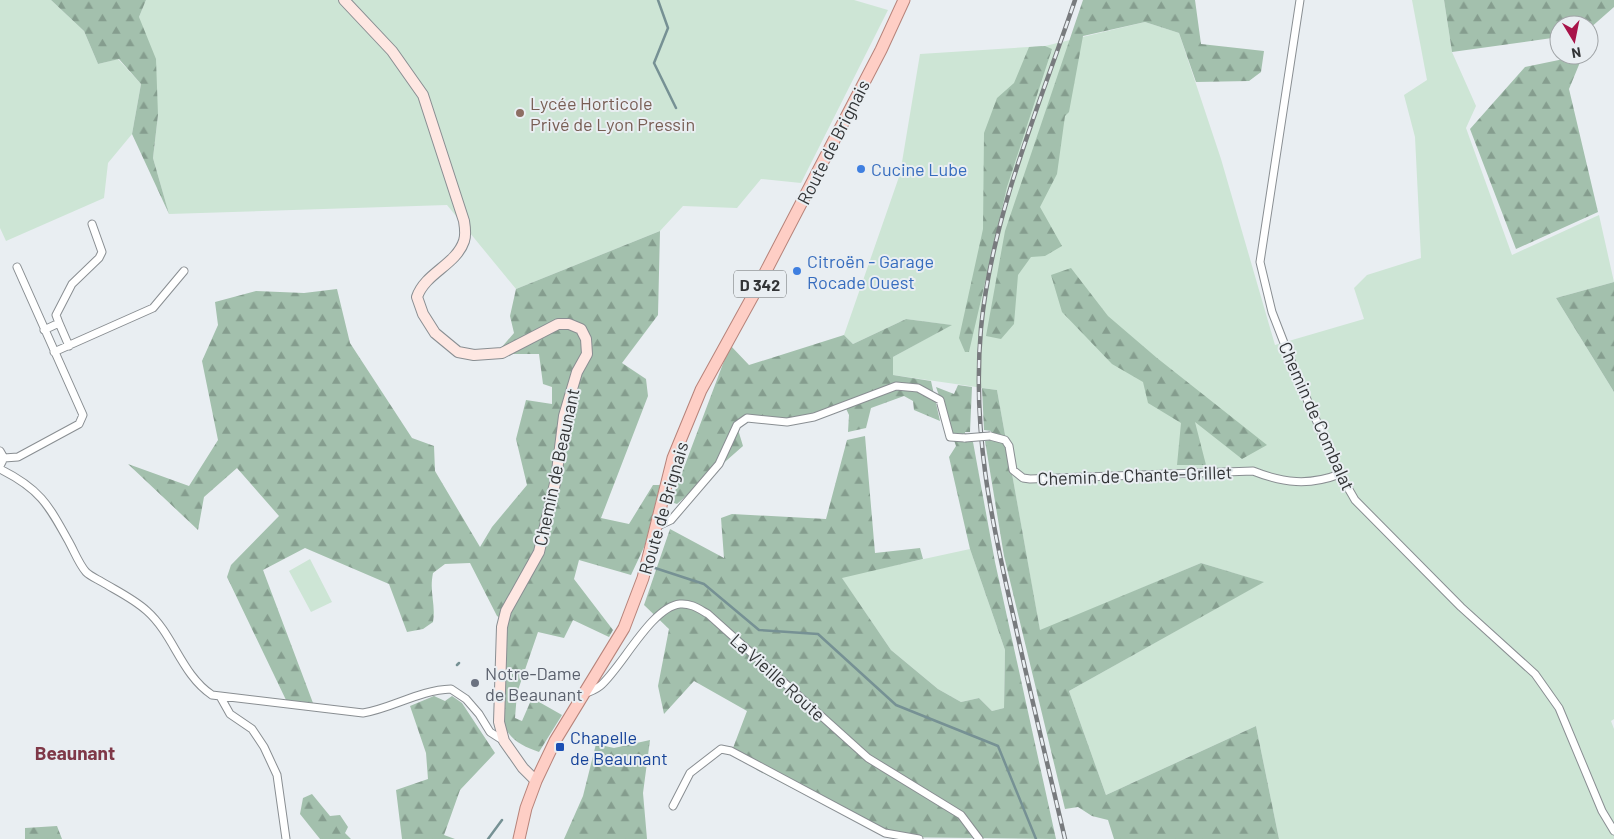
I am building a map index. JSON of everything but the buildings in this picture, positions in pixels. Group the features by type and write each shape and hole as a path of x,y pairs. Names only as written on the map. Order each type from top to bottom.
{"main road":[{"name":"Route de Brignais","path":"583,694 624,628 643,578 658,526 674,458 701,390 786,233 904,0"},
{"name":"D 342","path":"519,839 526,808 536,781 555,741 583,694"}],"street":[{"name":"Chemin de Beaunant","path":"344,0 392,51 423,96 464,221 465,240 420,287 416,297 423,314 435,333 458,352 474,356 502,353 558,324 575,326 581,330 586,340 587,354 577,372 564,416 556,479 539,552 506,611 502,628 498,703 499,722 504,741 523,768 536,781"},
{"name":"Chemin de Combalat","path":"1300,0 1260,262 1272,312 1298,379 1340,474 1354,500 1461,607 1535,674 1559,708 1602,811 1614,831"},
{"path":"68,346 56,315 72,284 99,258 102,252 92,224"},
{"path":"17,267 83,415 79,424 18,458 2,454 0,467 25,481 52,510 86,573 130,598 148,611 159,624 188,673 200,687 212,695 221,698 363,713 383,710 425,693 451,689 466,699 479,714 490,732 504,741"},
{"path":"54,352 154,308 184,271"},
{"path":"44,330 59,323"},
{"name":"Chemin de Chante-Grillet","path":"658,526 671,520 718,464 737,425 747,418 787,422 814,417 896,386 918,388 940,400 950,437 990,436 1005,440 1009,446 1013,470 1019,476 1030,479 1253,472 1278,481 1300,482 1324,480 1340,474"},
{"name":"La Vieille Route","path":"583,694 602,684 628,650 665,610 678,604 694,606 708,614 868,758 962,815 979,839"},
{"path":"221,698 230,714 252,729 264,747 277,776 286,839"},
{"path":"673,806 690,772 721,749 731,751 885,833 919,839"}],"green space":[{"path":"0,0 51,0 84,31 98,64 118,59 141,84 132,134 108,163 104,198 6,241 0,228"},
{"path":"51,0 146,0 139,17 156,59 158,115 153,158 169,214 132,134 141,84 119,59 98,64 84,31"},
{"path":"146,0 854,0 888,10 801,183 761,179 737,208 683,206 660,231 516,289 447,205 169,214 153,158 158,115 139,17"},
{"path":"1083,0 1195,0 1201,44 1264,51 1261,72 1249,81 1196,82 1179,33 1145,22 1083,36 1069,112 1065,116 1057,174 1040,207 1062,246 1045,256 1031,257 1018,275 1014,324 1001,339 986,336 1005,231"},
{"path":"1412,0 1444,0 1452,52 1476,106 1466,128 1512,255 1599,215 1614,282 1556,298 1614,392 1614,719 1611,721 1614,729 1614,839 1279,839 1256,726 1106,795 1069,691 1263,582 1201,563 1040,631 997,390 893,375 893,357 951,325 906,319 853,344 844,335 900,174 920,54 1045,46 1145,22 1179,33 1221,159 1275,345 1364,319 1354,288 1367,275 1421,258 1415,137 1404,95 1427,80"},
{"path":"1444,0 1614,0 1614,7 1599,20 1599,15 1549,15 1549,38 1452,52"},
{"path":"1045,46 1052,49 1007,187 969,352 965,352 959,338 983,229 984,133 997,98 1014,83 1029,47"},
{"path":"1549,62 1549,65 1579,65 1569,89 1598,212 1516,249 1470,129 1525,67"},
{"path":"660,231 658,315 622,363 646,379 648,396 601,518 629,524 653,485 660,485 645,545 631,575 579,560 574,579 613,630 609,637 573,620 564,638 538,632 517,693 515,718 522,721 532,698 562,715 539,752 517,742 507,731 504,723 502,696 508,623 497,616 470,563 445,564 433,573 433,622 423,629 407,632 389,584 305,548 263,570 313,703 286,700 227,577 231,565 279,516 237,468 204,497 198,530 128,464 189,486 218,440 202,361 218,325 215,302 256,291 304,293 337,289 350,343 412,438 434,446 435,471 480,547 492,527 527,485 516,439 526,400 552,404 552,387 543,384 539,354 510,354 501,348 514,333 510,316 516,289"},
{"path":"1071,268 1108,316 1157,358 1267,445 1242,459 1195,422 1206,465 1177,465 1181,423 1148,403 1143,382 1112,364 1062,312 1051,275"},
{"path":"1614,282 1614,392 1556,298"},
{"path":"906,319 952,325 893,357 893,375 931,381 940,421 914,410 913,401 904,396 871,408 866,428 848,432 849,415 843,402 802,416 781,418 749,417 736,423 743,446 677,504 671,502 730,345 749,365 844,335 853,344"},
{"path":"958,385 972,387 970,432 965,432 964,440 973,442 995,562 1056,839 886,837 757,770 733,748 747,711 694,681 664,714 658,686 669,629 644,605 670,529 724,558 721,518 732,514 826,519 847,440 865,436 875,553 920,548 923,559 842,578 891,650 938,689 961,702 979,698 992,711 1004,708 1005,650 970,549 949,457 956,446 936,387 954,394"},
{"path":"982,388 997,390 1040,630 1201,563 1264,582 1069,691 1106,795 1256,726 1279,839 1114,839 1108,820 1092,816 1078,807 1065,809 1004,556 985,441 991,440 991,431 984,430"},
{"path":"970,549 1005,650 1004,708 992,711 979,698 961,702 938,689 891,650 841,577"},
{"path":"310,559 332,602 311,612 289,571"},
{"path":"434,696 445,701 452,696 462,703 495,753 460,790 444,835 455,839 402,839 396,790 428,779 426,753 410,706"},
{"path":"650,740 643,793 647,839 564,839 583,796 596,744 614,748"},
{"path":"312,794 330,816 340,815 348,827 345,833 351,839 320,839 300,814 303,798"},
{"path":"57,826 62,839 25,839 25,828"}],"waterway":[{"path":"658,0 668,28 654,63 676,108"},
{"path":"655,568 704,584 759,630 818,634 896,705 998,746 1036,839"},
{"path":"488,839 502,820"}],"railway":[{"path":"1065,839 1020,647 991,510 981,439 979,366 981,328 995,244 1032,121 1075,0"}],"place":[{"name":"Lycée Horticole Privé de Lyon Pressin","path":"520,113"},
{"name":"Cucine Lube","path":"861,169"},
{"name":"Citroën - Garage Rocade Ouest","path":"797,271"},
{"name":"Notre-Dame de Beaunant","path":"475,683"},
{"name":"Chapelle de Beaunant","path":"560,747"}],"district":[{"name":"Beaunant","path":"75,752"}]}
